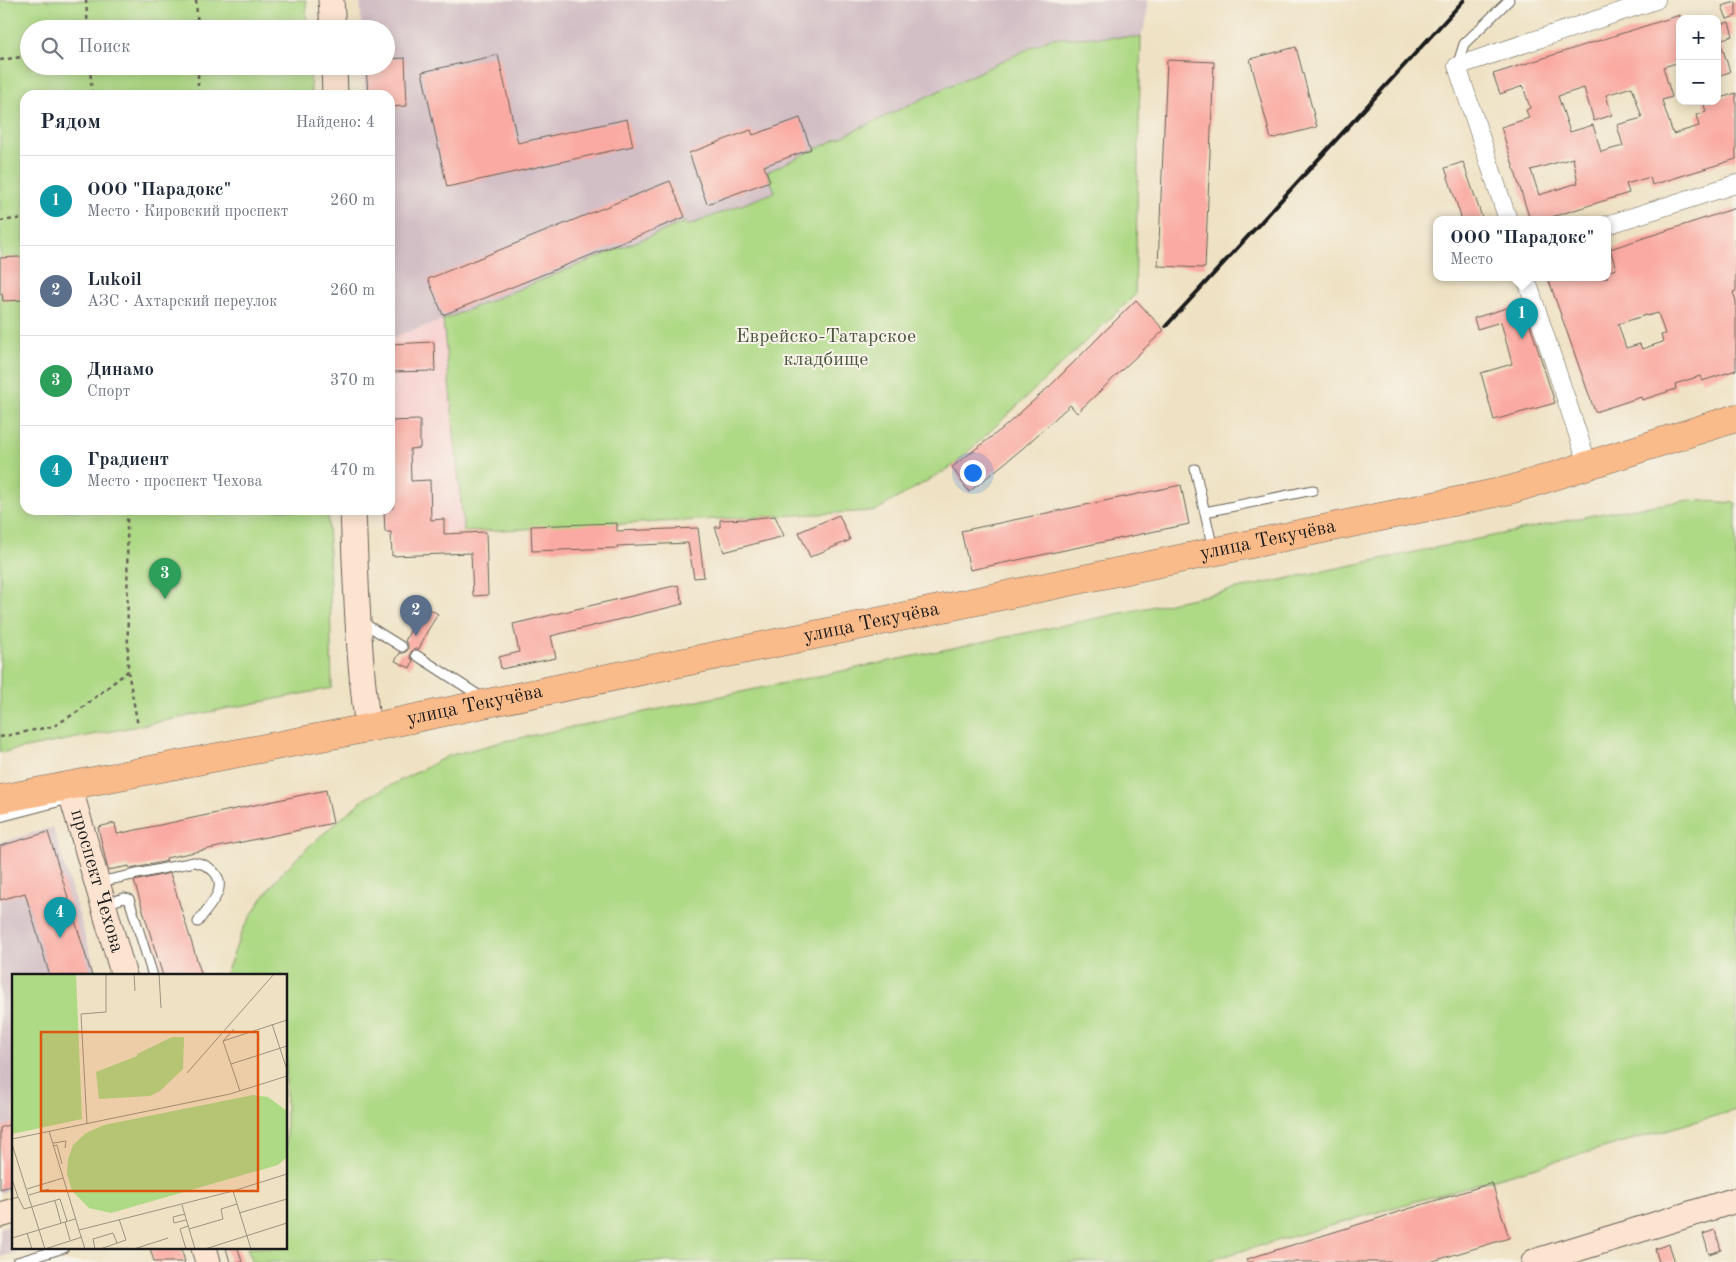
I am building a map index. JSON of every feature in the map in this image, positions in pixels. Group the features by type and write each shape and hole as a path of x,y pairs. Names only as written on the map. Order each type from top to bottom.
{"main road":[{"name":"улица Текучёва","path":"0,799 70,792 489,702 1510,490 1736,418"}],"street":[{"path":"331,0 332,20"},
{"path":"1507,216 1457,66 1656,0"},
{"path":"334,75 335,90"},
{"path":"1611,224 1736,184"},
{"path":"1527,281 1588,465"},
{"path":"353,515 357,619 362,684 368,728"},
{"name":"проспект Чехова","path":"70,792 123,974"},
{"path":"1534,1262 1736,1200"}],"lane":[{"path":"1457,66 1464,44 1509,0"},
{"path":"1195,469 1214,551"},
{"path":"1205,512 1314,490"},
{"path":"357,619 402,647"},
{"path":"416,655 489,702"},
{"path":"0,817 70,792"},
{"path":"100,893 194,862 203,863 216,874 218,892 198,922"},
{"path":"100,893 129,899 152,974"},
{"path":"17,1262 57,1250"}],"path":[{"path":"86,0 87,20"},
{"path":"196,0 197,20"},
{"path":"0,60 20,57"},
{"path":"91,75 92,90"},
{"path":"198,75 198,90"},
{"path":"0,221 20,219"},
{"path":"128,515 128,672 138,726"},
{"path":"0,737 54,726 77,712 128,672"}],"shaded area":[{"path":"360,0 1147,0 1147,19 1141,37 1051,38 768,172 775,192 687,226 685,222 443,320 395,336 395,90 365,90 364,75 395,75 395,20 361,20"},
{"path":"443,320 464,532 384,536 383,515 395,515 395,336"},
{"path":"53,827 96,974 12,974 12,1190 0,1193 0,843"},
{"path":"11,1224 12,1250 20,1251 0,1257 0,1228"}],"green space":[{"path":"0,0 306,0 307,20 20,20 20,75 310,75 311,90 20,90 20,515 328,515 332,688 0,753"},
{"name":"Еврейско-Татарское кладбище","path":"1141,37 1135,295 953,466 875,511 464,532 443,320 685,222 687,226 775,192 767,172 1051,38"},
{"path":"1690,500 1736,503 1736,1110 1203,1262 253,1262 248,1250 288,1250 288,974 226,974 243,929 261,900 281,874 308,847 364,799 448,756 505,741 1603,513"}],"building":[{"path":"1736,2 1736,16 1727,19 1722,6"},
{"path":"1676,16 1676,63 1663,67 1672,97 1662,100 1673,134 1699,126 1696,115 1706,112 1704,105 1721,105 1721,98 1736,93 1736,159 1652,185 1650,177 1626,184 1629,193 1555,216 1529,216 1501,127 1529,118 1526,110 1530,108 1523,86 1500,94 1493,74","holes":["1632,87 1642,118 1617,125 1623,146 1601,152 1593,125 1570,132 1558,96 1584,88 1594,121 1612,115 1606,95","1573,158 1578,183 1539,195 1531,170"]},
{"path":"1729,22 1733,36 1722,39 1721,24"},
{"path":"1721,43 1730,72 1721,75"},
{"path":"1296,47 1317,127 1271,139 1250,59"},
{"path":"498,55 518,143 627,119 633,146 447,187 422,72"},
{"path":"405,58 407,106 395,107 395,90 368,90 367,75 395,75 395,59"},
{"path":"1167,60 1214,62 1205,268 1158,266"},
{"path":"800,118 811,149 764,166 770,181 707,204 689,153 751,130 753,135"},
{"path":"1463,162 1482,216 1461,216 1445,168"},
{"path":"670,181 685,217 443,315 428,279"},
{"path":"1736,208 1736,291 1733,292 1736,301 1736,370 1702,381 1700,376 1675,384 1676,389 1642,400 1641,397 1595,412 1549,281 1611,281 1611,271 1616,269 1611,249","holes":["1658,313 1665,334 1661,335 1663,342 1642,349 1640,344 1626,348 1618,324"]},
{"path":"20,257 20,300 3,301 2,293 0,294 0,258"},
{"path":"1136,300 1164,330 1077,413 1070,405 1022,449 969,492 952,467 1003,428 1050,386"},
{"path":"1523,303 1555,403 1494,420 1481,373 1512,364 1501,322 1477,329 1474,318"},
{"path":"434,342 435,371 395,372 395,344"},
{"path":"420,420 420,448 410,449 411,481 430,480 431,520 444,519 444,534 486,532 488,595 473,596 471,553 392,556 391,532 385,532 384,515 395,515 395,421"},
{"path":"1181,485 1189,524 970,570 961,531"},
{"path":"839,515 850,540 810,557 799,532"},
{"path":"775,516 784,536 724,552 715,527 720,527 720,520"},
{"path":"617,523 617,531 698,528 704,577 694,578 688,543 532,551 531,526"},
{"path":"678,585 683,604 551,636 556,658 501,669 499,657 519,652 513,624"},
{"path":"420,603 438,614 419,649 414,649 411,652 410,657 413,661 410,668 395,661 400,653 408,650 408,645 405,641 416,619 411,616"},
{"path":"326,790 333,823 166,858 167,861 130,869 129,866 108,870 98,827 115,823 117,834"},
{"path":"48,832 91,974 49,974 25,893 0,900 0,846"},
{"path":"170,873 201,974 162,974 134,881"},
{"path":"12,1124 12,1186 0,1189 0,1128"},
{"path":"1492,1183 1509,1238 1430,1262 1247,1262 1247,1259"},
{"path":"1715,1230 1721,1250 1709,1254 1703,1234"},
{"path":"1669,1244 1675,1262 1659,1262 1655,1249"},
{"path":"151,1250 182,1250 185,1262 154,1262"},
{"path":"227,1250 239,1250 242,1262 230,1262"}],"railway":[{"path":"1166,326 1464,0"}],"place":[{"name":"ООО \"Парадокс\"","path":"1522,339"},
{"name":"Динамо","path":"165,599"},
{"name":"Lukoil","path":"416,636"},
{"name":"Градиент","path":"60,938"}]}
